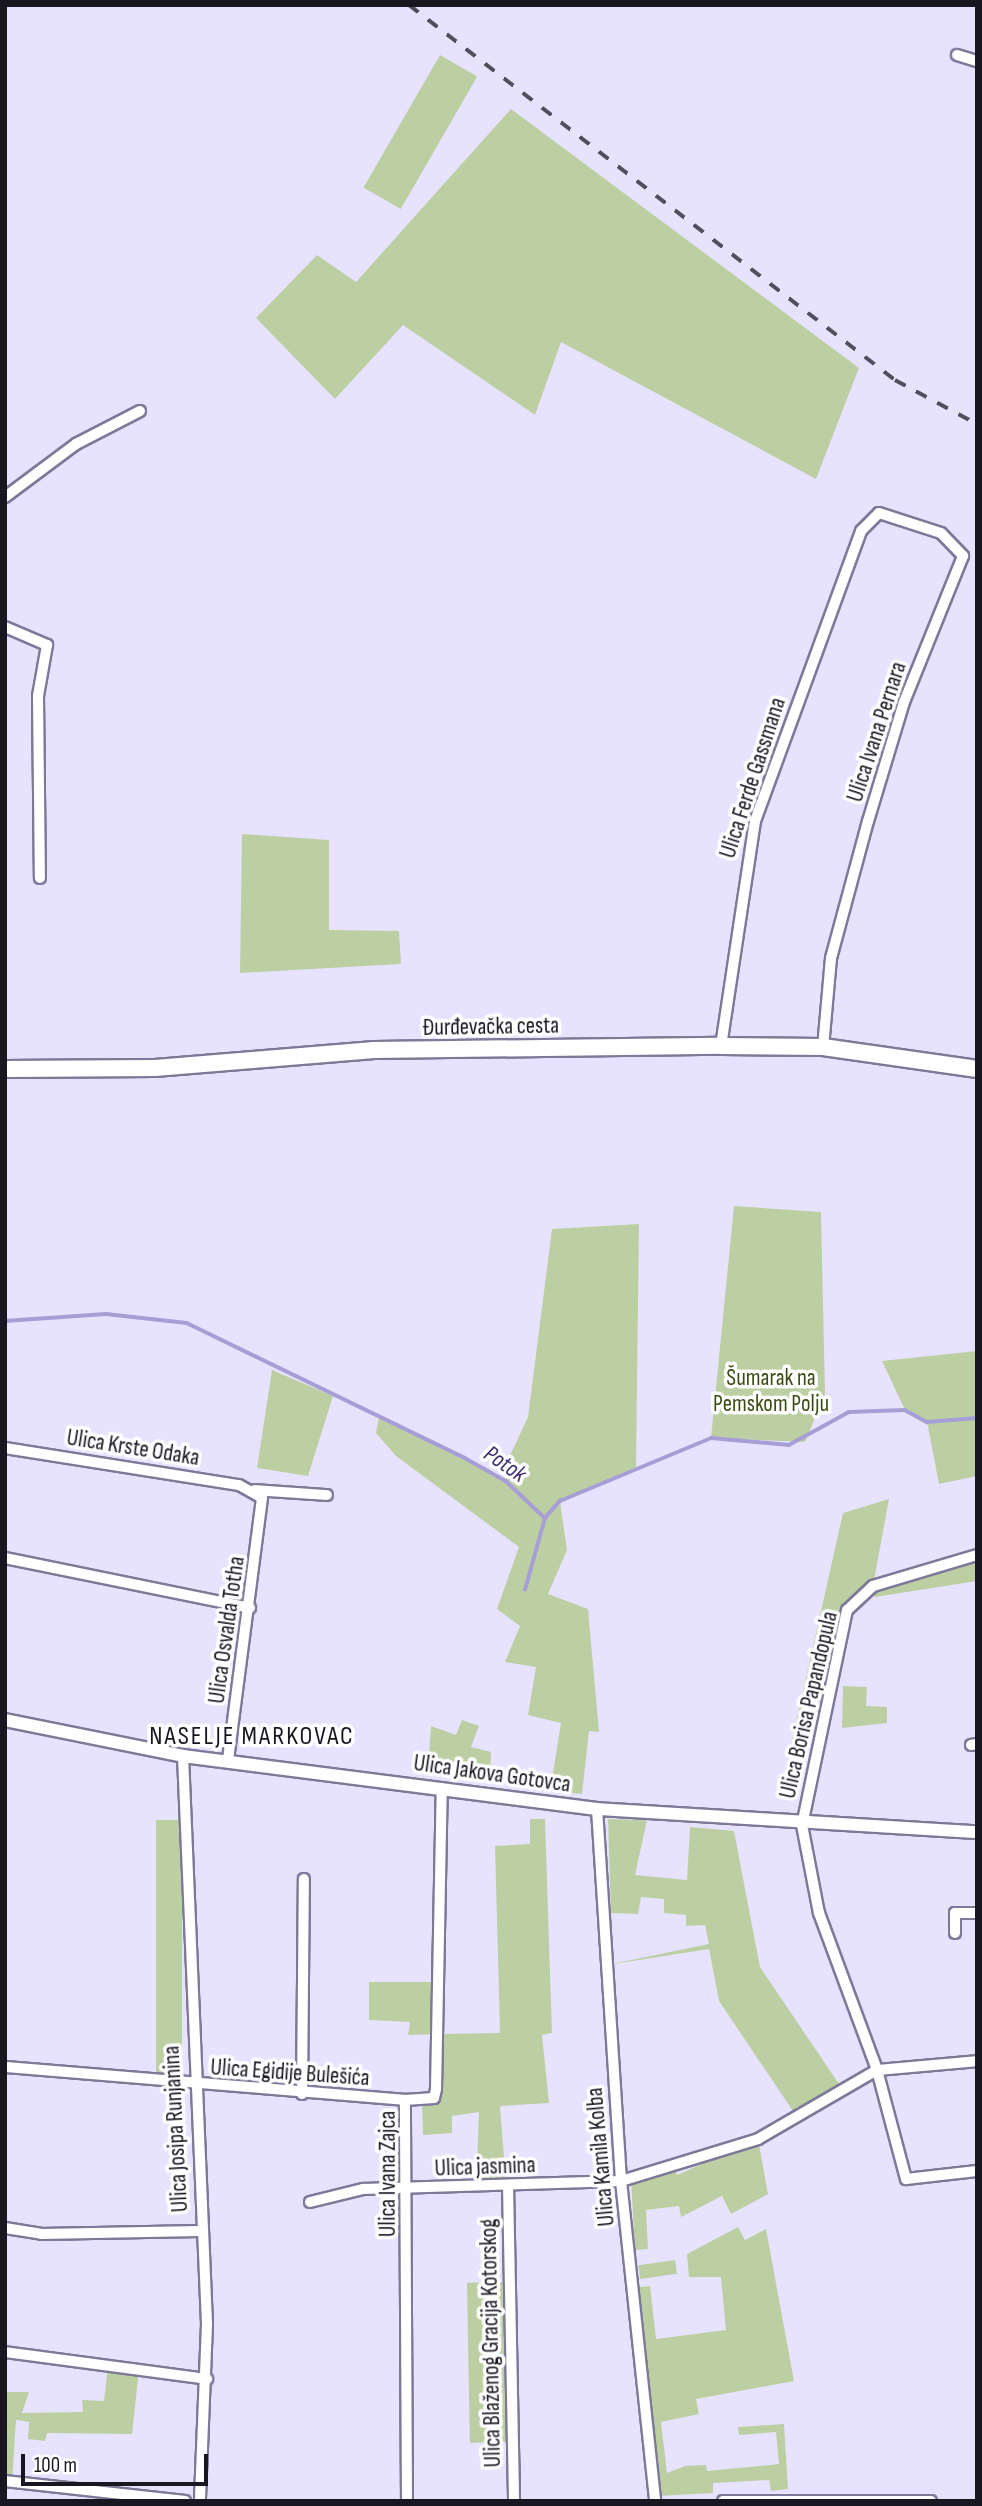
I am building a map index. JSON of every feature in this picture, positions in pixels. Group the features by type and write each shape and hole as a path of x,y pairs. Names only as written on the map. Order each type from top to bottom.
{"main road":[{"name":"Đurđevačka cesta","path":"5,1069 155,1068 374,1050 721,1046 823,1047 977,1069"}],"street":[{"path":"957,55 977,61"},
{"path":"5,497 76,444 140,411"},
{"name":"Ulica Ivana Pernara","path":"823,1047 831,958 868,821 904,702 963,556 941,533 879,513 860,531"},
{"name":"Ulica Ferde Gassmana","path":"721,1046 755,821 860,531"},
{"path":"5,627 47,645 38,696 40,878"},
{"name":"Ulica Krste Odaka","path":"5,1448 255,1490 327,1495"},
{"name":"Ulica Osvalda Totha","path":"228,1759 265,1507 255,1490"},
{"name":"Ulica Borisa Papandopula","path":"802,1825 847,1610 873,1586 977,1555"},
{"path":"5,1558 250,1608"},
{"name":"Ulica Jakova Gotovca","path":"5,1720 183,1756 228,1759 597,1809 802,1825 977,1832"},
{"name":"Ulica Josipa Runjanina","path":"183,1756 192,2086 207,2379 201,2501"},
{"name":"Ulica Ivana Zajca","path":"407,2501 408,2189 405,2101 434,2098 436,2090 442,1788"},
{"name":"Ulica Kamila Kolba","path":"597,1809 621,2181 655,2501"},
{"path":"802,1825 819,1913 877,2070 906,2179 977,2171"},
{"path":"302,2094 304,1879"},
{"path":"955,1933 955,1913 977,1913"},
{"path":"877,2070 977,2061"},
{"name":"Ulica Egidije Bulešića","path":"5,2067 192,2086 405,2101"},
{"name":"Ulica jasmina","path":"310,2202 342,2191 621,2181 758,2140 877,2070"},
{"name":"Ulica Blaženog Gracija Kotorskog","path":"508,2185 513,2501"},
{"path":"5,2228 41,2234 200,2231"},
{"path":"5,2352 207,2379"},
{"path":"5,2481 186,2501"},
{"path":"723,2501 930,2501"}],"green space":[{"path":"440,55 477,76 401,209 364,188"},
{"path":"511,109 859,368 816,479 561,342 535,415 403,325 335,399 256,318 317,255 356,282"},
{"path":"242,834 329,840 329,930 399,931 401,964 240,973"},
{"name":"Šumarak na Pemskom Polju","path":"734,1206 821,1212 825,1394 805,1442 711,1438"},
{"path":"639,1224 636,1467 560,1501 567,1550 548,1594 588,1609 599,1732 589,1731 582,1794 550,1791 561,1723 528,1715 536,1667 505,1662 520,1626 497,1609 519,1547 396,1456 376,1433 379,1417 506,1481 507,1462 528,1417 552,1229"},
{"name":"Šumarak na Pemskom Polju","path":"977,1351 977,1476 939,1484 927,1422 905,1410 882,1361"},
{"path":"272,1370 333,1396 308,1476 257,1468"},
{"path":"889,1499 873,1586 847,1610 833,1678 820,1676 804,1751 790,1749 843,1513"},
{"path":"977,1562 977,1581 875,1597 874,1590"},
{"path":"843,1686 867,1687 866,1706 887,1707 887,1723 842,1728"},
{"path":"462,1720 479,1726 471,1747 491,1752 490,1780 428,1771 431,1726 456,1735"},
{"path":"530,1819 545,1819 552,2033 542,2035 549,2103 500,2106 506,2184 476,2187 479,2112 452,2116 452,2133 423,2135 422,2101 434,2098 437,2034 408,2035 410,2022 369,2020 369,1982 438,1982 438,2034 500,2033 495,1846 530,1844"},
{"path":"608,1819 647,1820 635,1875 687,1880 690,1827 734,1831 760,1967 843,2090 797,2117 719,2001 709,1949 607,1965 709,1944 705,1925 686,1926 686,1915 664,1913 664,1899 641,1897 638,1914 611,1913"},
{"path":"156,1820 182,1820 182,2083 156,2083"},
{"path":"758,2139 768,2194 731,2214 722,2196 681,2217 679,2206 646,2210 648,2249 635,2250 631,2179 674,2168 677,2175"},
{"path":"738,2227 745,2240 766,2229 794,2381 696,2399 699,2414 661,2422 667,2473 685,2466 706,2465 707,2471 779,2464 776,2432 739,2435 738,2427 784,2424 788,2489 771,2491 769,2480 713,2483 713,2493 659,2496 632,2288 650,2286 656,2339 726,2330 721,2277 689,2277 687,2254"},
{"path":"675,2260 677,2274 640,2279 638,2265"},
{"path":"509,2282 512,2442 470,2443 467,2283"},
{"path":"108,2366 139,2370 132,2434 47,2433 45,2441 28,2439 29,2422 16,2420 12,2482 5,2481 5,2392 29,2392 22,2413 83,2412 82,2400 104,2401"}],"waterway":[{"name":"Potok","path":"5,1321 106,1314 187,1323 465,1458 506,1481 545,1518 560,1501 711,1438 789,1445 849,1412 905,1410 927,1422 977,1418"},
{"path":"525,1590 545,1518"}],"railway":[{"path":"409,5 895,380 977,424"}],"district":[{"name":"NASELJE MARKOVAC","path":"252,1737"}]}
